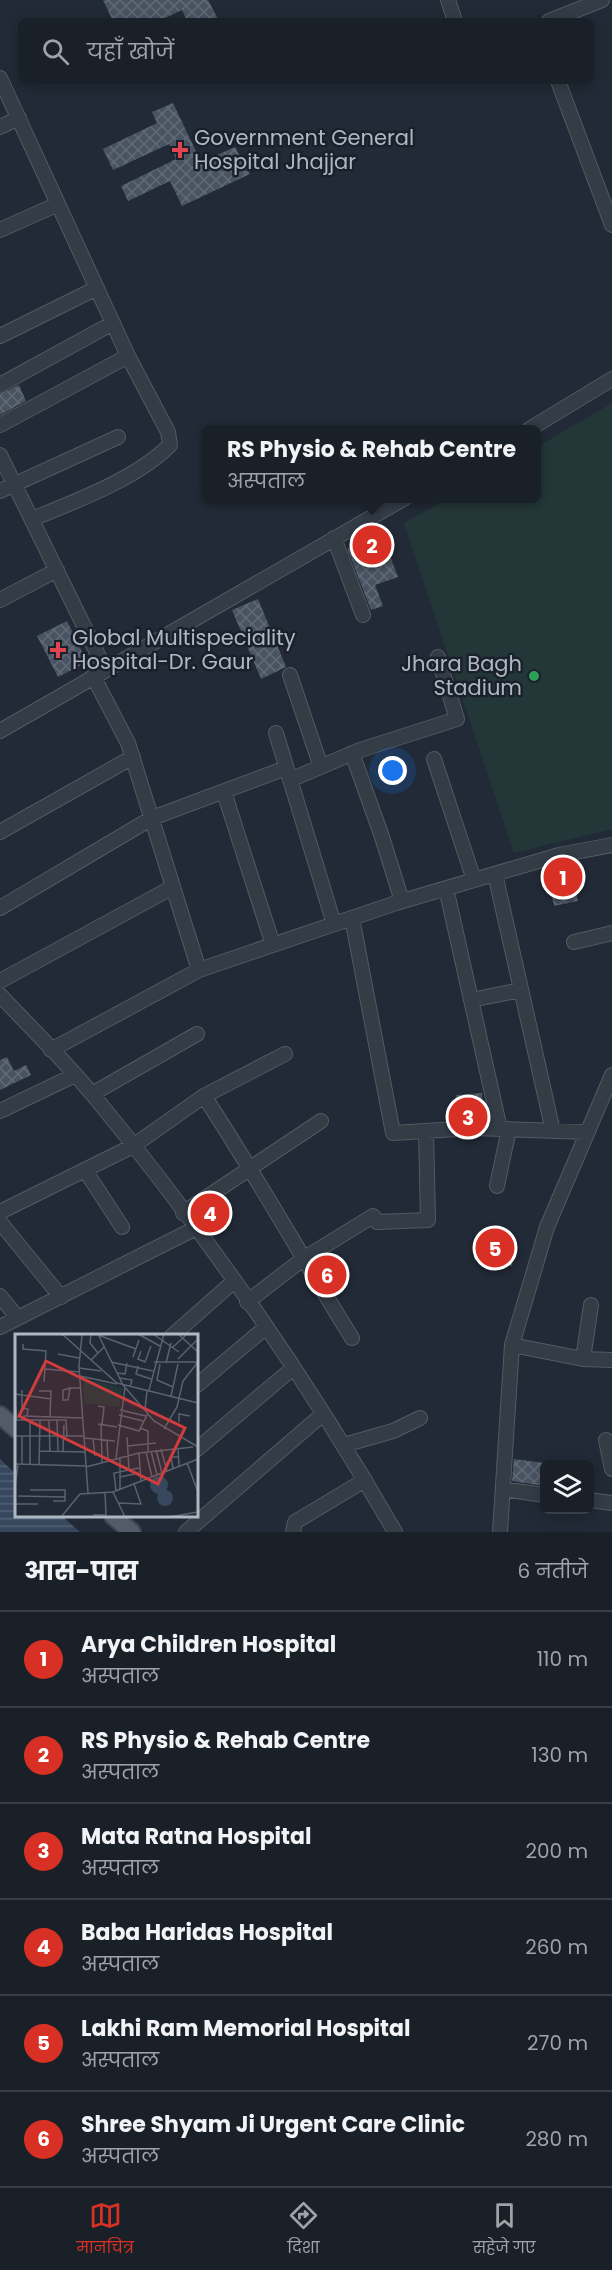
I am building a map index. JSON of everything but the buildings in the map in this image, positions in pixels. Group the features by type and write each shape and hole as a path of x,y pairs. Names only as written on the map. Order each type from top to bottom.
{"main road":[{"path":"0,1414 15,1428"},
{"path":"117,1517 132,1532"}],"street":[{"path":"447,0 454,18"},
{"path":"557,18 602,0"},
{"path":"0,78 128,356 168,432 170,445 159,456 114,482 32,519"},
{"path":"559,84 612,225"},
{"path":"0,127 19,118"},
{"path":"0,230 58,204"},
{"path":"0,336 97,288"},
{"path":"0,385 113,323"},
{"path":"0,425 128,356"},
{"path":"535,425 612,379"},
{"path":"0,491 118,437"},
{"path":"0,455 57,570 128,743 199,970"},
{"path":"0,730 396,503"},
{"path":"334,538 363,615"},
{"path":"0,600 57,570"},
{"path":"0,892 4,906 152,818 224,792 321,767 352,753 458,719 438,657"},
{"path":"290,675 321,767"},
{"path":"276,733 334,924"},
{"path":"352,753 402,901"},
{"path":"0,832 133,756"},
{"path":"434,759 474,880"},
{"path":"224,792 273,945"},
{"path":"51,1050 199,970 402,901 559,855 612,845"},
{"path":"495,874 553,1131"},
{"path":"0,981 173,887"},
{"path":"446,888 471,1000 505,1129 496,1186"},
{"path":"352,918 393,1133 505,1129 588,1132"},
{"path":"574,942 612,933"},
{"path":"471,1000 521,990"},
{"path":"0,995 92,1094 196,1228 344,1445 395,1532"},
{"path":"92,1094 197,1034"},
{"path":"0,1212 133,1146 204,1096 285,1054"},
{"path":"0,1111 75,1075"},
{"path":"500,1532 512,1345 547,1227 588,1132 607,1098 612,1075"},
{"path":"204,1096 252,1168 303,1259 352,1338"},
{"path":"183,1213 321,1121"},
{"path":"247,1302 303,1259 373,1216 377,1222 428,1220 426,1131"},
{"path":"85,1170 122,1227"},
{"path":"0,1222 61,1297"},
{"path":"0,1327 196,1228"},
{"path":"173,1334 233,1282"},
{"path":"0,1296 18,1318"},
{"path":"583,1359 591,1305"},
{"path":"198,1384 265,1328"},
{"path":"512,1345 583,1359 612,1360"},
{"path":"198,1448 293,1368"},
{"path":"186,1532 323,1414"},
{"path":"344,1445 393,1431 420,1418"},
{"path":"606,1440 612,1469"},
{"path":"293,1532 295,1522 365,1480"},
{"path":"503,1489 540,1494"},
{"path":"594,1501 612,1503"}],"shaded area":[{"name":"Jhara Bagh Stadium","path":"612,403 612,829 514,853 404,523 440,503 541,503 541,445"}],"water":[{"path":"0,1459 15,1473 15,1517 63,1517 80,1532 0,1532"}],"place":[{"name":"Government General Hospital Jhajjar","path":"180,150"},
{"name":"RS Physio & Rehab Centre","path":"372,545"},
{"name":"Global Multispeciality Hospital-Dr. Gaur","path":"58,650"},
{"name":"Jhara Bagh Stadium","path":"534,676"},
{"name":"Arya Children Hospital","path":"563,877"},
{"name":"Mata Ratna Hospital","path":"468,1117"},
{"name":"Baba Haridas Hospital","path":"210,1213"},
{"name":"Lakhi Ram Memorial Hospital","path":"495,1248"},
{"name":"Shree Shyam Ji Urgent Care Clinic","path":"327,1275"}]}
